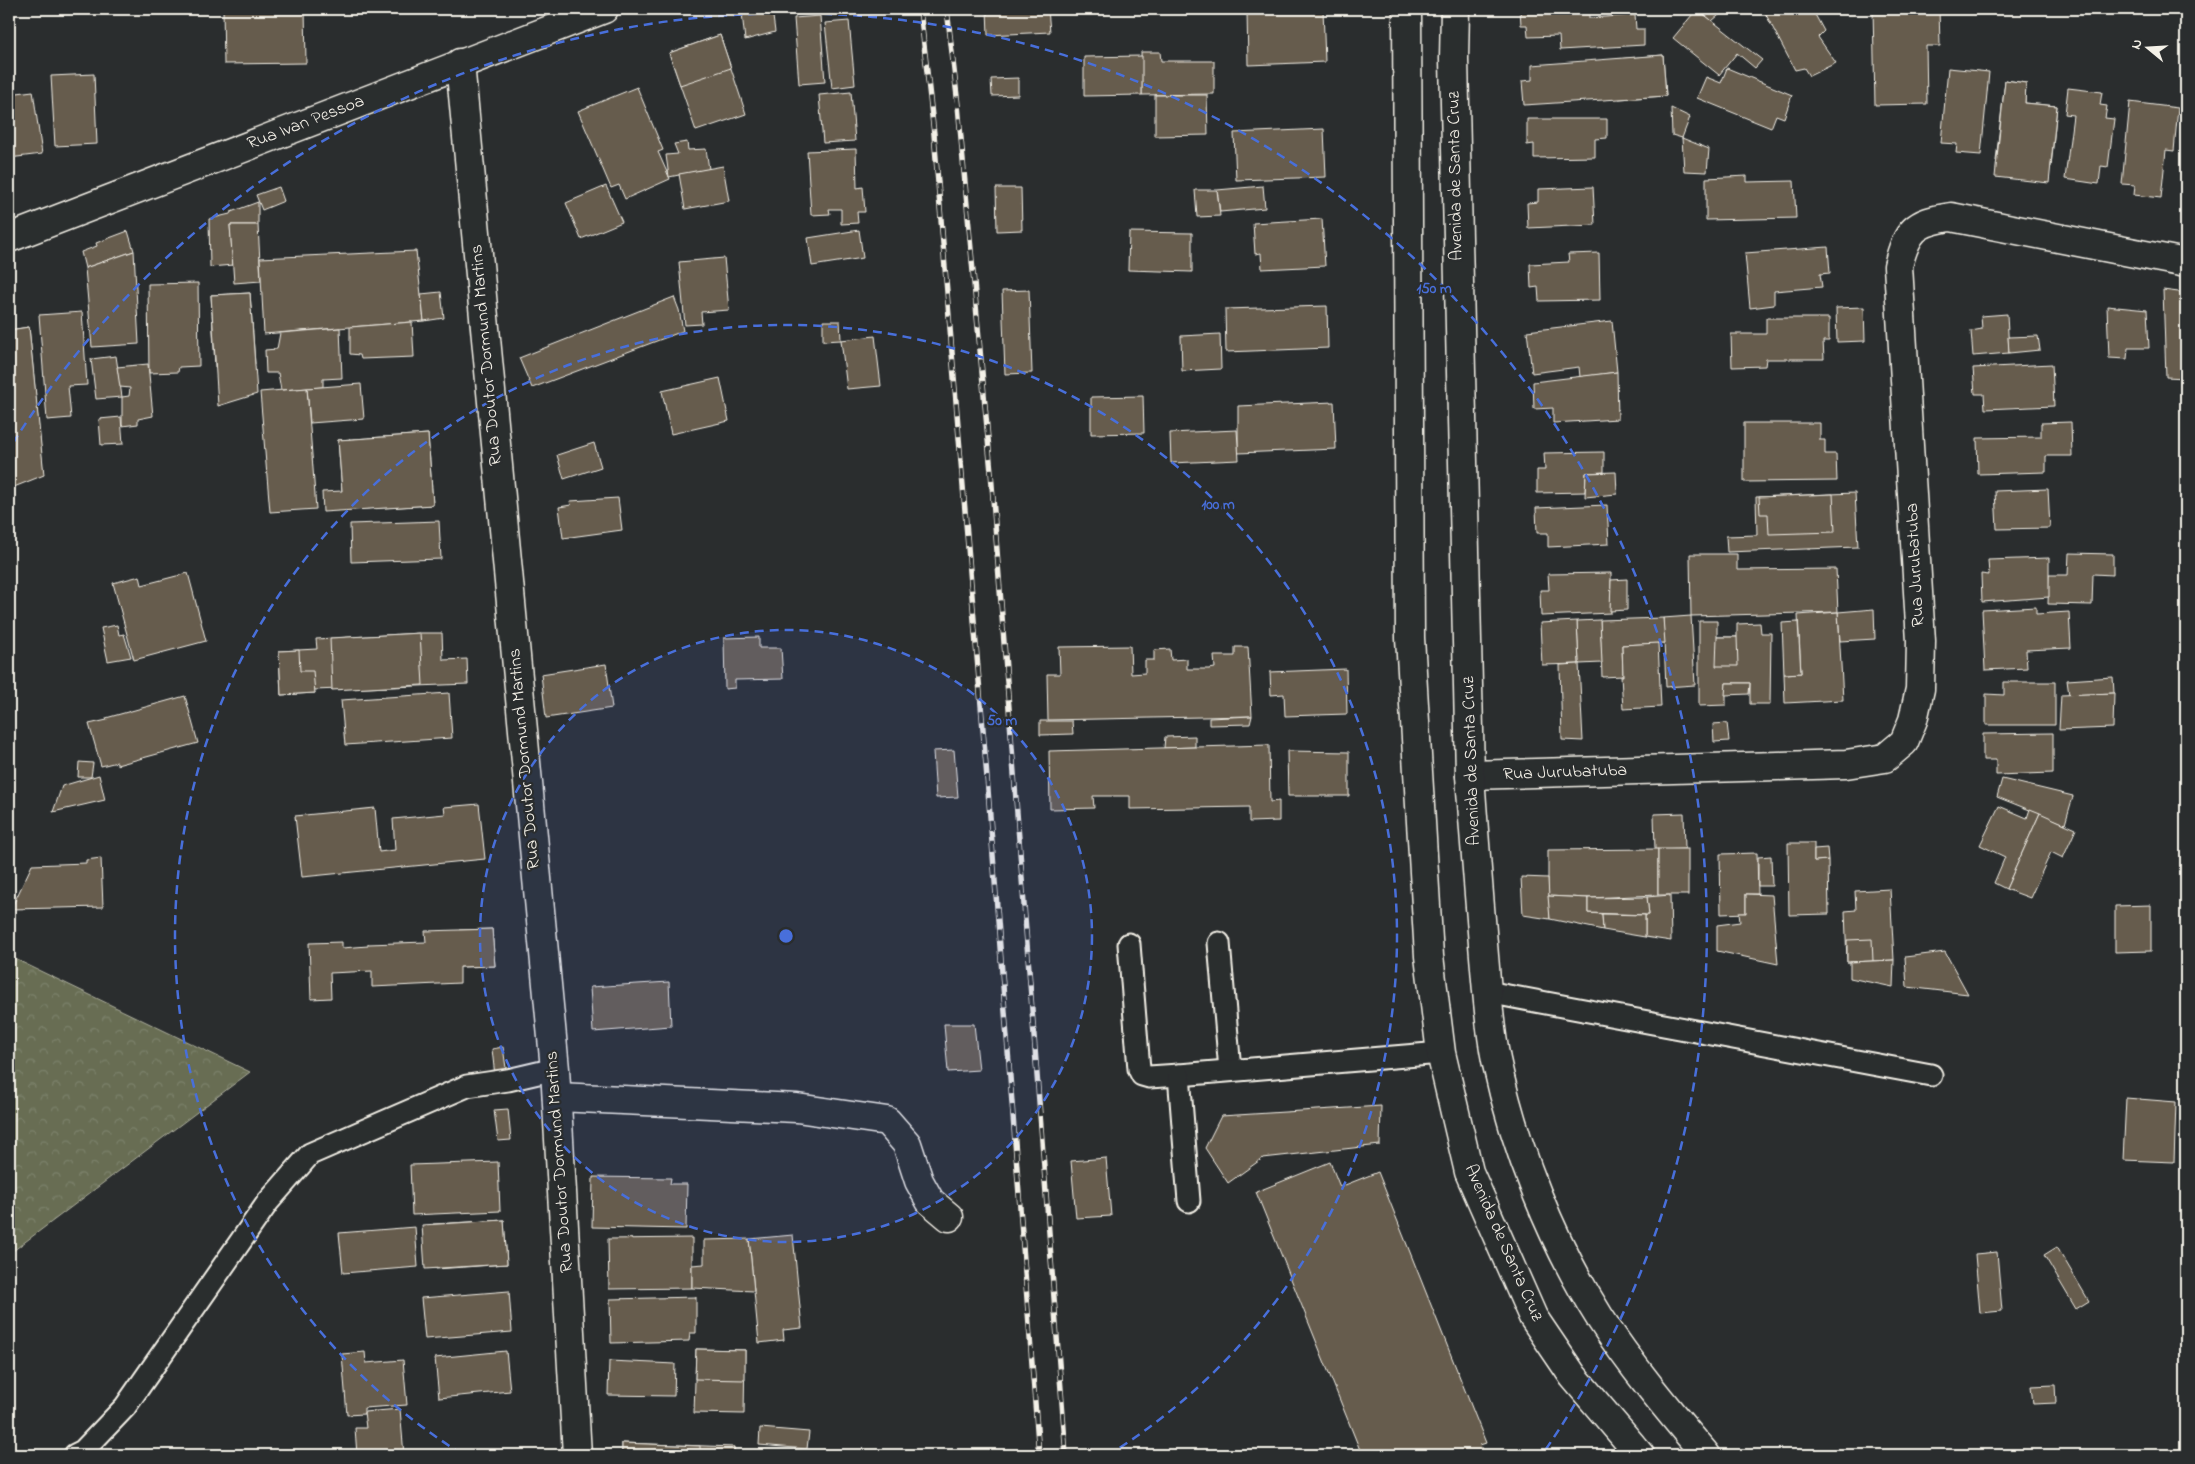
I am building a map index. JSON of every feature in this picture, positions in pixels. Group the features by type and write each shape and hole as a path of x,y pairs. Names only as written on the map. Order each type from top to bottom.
{"street":[{"name":"Rua Ivan Pessoa","path":"9,238 604,9"},
{"name":"Avenida de Santa Cruz","path":"1407,9 1410,638 1429,956 1441,1053 1469,1172 1533,1317 1573,1376 1640,1455"},
{"name":"Avenida de Santa Cruz","path":"1454,9 1470,775 1487,992 1496,1059 1516,1139 1558,1242 1600,1318 1652,1389 1706,1455"},
{"name":"Rua Doutor Dormund Martins","path":"460,63 555,1069 577,1455"},
{"name":"Rua Jurubatuba","path":"1470,775 1846,764 1885,758 1904,742 1913,720 1920,689 1921,641 1898,266 1904,246 1911,232 1929,220 1951,217 2186,262"},
{"path":"557,1097 797,1108 887,1121 907,1144 919,1180 930,1201 949,1217"}],"lane":[{"path":"1219,943 1230,1070"},
{"path":"1129,944 1139,1069 1142,1075 1149,1077 1178,1075 1441,1053"},
{"path":"1487,992 1931,1075"},
{"path":"75,1455 82,1451 125,1407 268,1202 310,1154 467,1086 508,1080 555,1069"},
{"path":"1178,1075 1189,1201"}],"green space":[{"path":"9,956 250,1072 9,1254"}],"building":[{"path":"223,9 305,9 306,63 224,64"},
{"path":"756,9 772,9 775,32 745,40 742,13"},
{"path":"987,9 1048,9 1050,32 988,35"},
{"path":"1323,9 1325,62 1248,65 1247,11"},
{"path":"1520,9 1589,9 1589,18 1635,15 1636,29 1644,29 1644,45 1560,50 1559,36 1528,37 1527,25 1521,25"},
{"path":"1697,9 1724,9 1725,10 1712,21"},
{"path":"1697,9 1762,60 1755,68 1737,53 1719,75 1673,38"},
{"path":"1763,9 1812,9 1824,31 1818,37 1836,63 1809,76 1804,68 1795,70"},
{"path":"1873,9 1939,9 1940,46 1926,46 1927,104 1875,105"},
{"path":"820,16 825,82 799,84 794,18"},
{"path":"849,21 855,85 832,88 825,23"},
{"path":"720,35 746,114 696,131 669,53"},
{"path":"720,35 731,68 680,85 669,53"},
{"path":"1141,52 1160,52 1161,61 1214,61 1214,94 1142,95"},
{"path":"1663,55 1666,96 1619,99 1616,59"},
{"path":"1663,55 1666,96 1524,105 1522,81 1532,80 1532,65"},
{"path":"1142,56 1142,95 1084,96 1084,57"},
{"path":"2186,67 2186,88 2183,88"},
{"path":"1727,68 1792,95 1784,118 1776,115 1771,128 1697,98 1706,77 1721,83"},
{"path":"1948,68 1989,72 1981,155 1956,153 1957,144 1941,143"},
{"path":"94,74 97,144 55,146 51,76"},
{"path":"1018,78 1018,95 992,96 991,79"},
{"path":"2005,80 2026,83 2025,103 2057,106 2051,167 1996,161"},
{"path":"2005,80 2026,83 2025,103 2057,106 2049,183 1995,177"},
{"path":"637,87 663,150 658,152 670,179 625,199 619,185 611,188 578,111"},
{"path":"2068,88 2102,92 2100,105 2107,106 2105,118 2114,119 2108,167 2101,166 2099,184 2065,179 2073,115 2065,114"},
{"path":"33,91 42,154 9,158 9,94"},
{"path":"851,92 855,141 823,143 819,95"},
{"path":"1155,95 1207,95 1208,135 1155,136"},
{"path":"2130,102 2178,108 2174,151 2166,150 2161,198 2134,195 2135,185 2122,184"},
{"path":"1671,108 1690,117 1682,138 1672,135"},
{"path":"2186,112 2186,140 2182,139"},
{"path":"1527,119 1607,119 1607,138 1595,139 1595,157 1534,158 1534,144 1527,145"},
{"path":"1324,129 1326,177 1236,180 1234,133"},
{"path":"1682,138 1709,149 1707,172 1684,171"},
{"path":"687,142 688,150 706,149 709,169 669,177 666,155 678,154 674,144"},
{"path":"856,149 857,188 863,187 865,212 857,212 858,223 841,224 841,209 829,209 830,214 811,215 807,151"},
{"path":"723,166 729,201 685,209 679,174"},
{"path":"2186,174 2186,193 2183,192"},
{"path":"1747,176 1747,182 1794,181 1796,218 1706,220 1706,178"},
{"path":"606,186 622,222 581,239 566,203"},
{"path":"1263,186 1265,208 1220,212 1217,190"},
{"path":"279,187 284,201 262,210 256,195"},
{"path":"1593,187 1595,225 1528,228 1527,203 1538,202 1538,189"},
{"path":"996,188 1021,188 1022,230 997,231"},
{"path":"1195,190 1217,190 1220,216 1197,217"},
{"path":"258,202 258,225 230,225 233,265 210,267 209,219 230,214"},
{"path":"1322,219 1325,266 1262,269 1261,253 1255,254 1253,223"},
{"path":"230,225 258,225 261,281 234,283"},
{"path":"859,230 863,258 812,266 808,238"},
{"path":"128,231 134,251 85,268 81,252 97,246 96,243"},
{"path":"1129,232 1192,233 1192,272 1128,270"},
{"path":"1828,247 1830,273 1820,274 1822,287 1774,291 1774,305 1750,308 1745,253"},
{"path":"134,251 139,344 92,347 85,268"},
{"path":"416,251 424,321 264,334 260,258"},
{"path":"1599,253 1600,300 1539,301 1538,287 1531,288 1530,264 1569,262 1568,254"},
{"path":"724,258 729,310 701,312 702,324 685,325 679,262"},
{"path":"198,283 199,366 179,367 178,372 149,373 148,284"},
{"path":"1029,290 1032,373 1005,374 1002,291"},
{"path":"2163,290 2186,293 2186,378 2166,377"},
{"path":"441,292 444,318 424,321 421,294"},
{"path":"250,293 255,364 215,367 211,295"},
{"path":"250,293 257,394 218,406 211,295"},
{"path":"674,297 679,310 683,331 532,388 519,358"},
{"path":"1327,306 1328,348 1226,352 1225,309"},
{"path":"2107,306 2147,310 2149,348 2128,348 2127,359 2109,358"},
{"path":"1864,307 1865,341 1837,342 1836,308"},
{"path":"82,312 87,385 68,386 71,418 47,420 39,315"},
{"path":"2007,314 2009,353 1973,356 1971,331 1982,329 1981,316"},
{"path":"1766,318 1829,318 1829,341 1823,341 1824,359 1766,359 1765,366 1732,367 1731,334 1766,334"},
{"path":"823,321 840,321 841,340 823,341"},
{"path":"1612,321 1617,372 1580,377 1579,367 1532,373 1527,331"},
{"path":"412,322 414,357 361,359 360,355 350,354 350,327"},
{"path":"29,327 43,470 9,470 9,330"},
{"path":"29,327 44,475 9,489 9,330"},
{"path":"340,328 342,378 323,379 323,387 281,390 278,373 266,373 265,350 277,349 280,333"},
{"path":"1220,334 1221,369 1182,371 1181,336"},
{"path":"875,336 881,386 847,389 841,340"},
{"path":"2038,336 2040,350 2009,353 2008,337"},
{"path":"116,356 122,397 96,399 91,359"},
{"path":"148,364 153,416 138,419 138,424 122,426 122,397 129,396 130,388 120,387 117,367"},
{"path":"2052,364 2054,406 1985,409 1984,394 1975,394 1973,368"},
{"path":"1617,372 1618,419 1553,423 1553,408 1534,409 1533,382"},
{"path":"720,378 729,421 671,434 662,391"},
{"path":"361,384 364,419 310,423 307,388"},
{"path":"307,388 316,509 270,512 260,392"},
{"path":"1143,396 1144,433 1091,434 1091,397"},
{"path":"1334,402 1336,449 1238,453 1238,406"},
{"path":"121,417 123,444 101,445 99,419"},
{"path":"2071,422 2072,456 2046,456 2046,472 1978,474 1977,438 2041,437 2041,423"},
{"path":"1744,423 1820,423 1820,440 1825,440 1825,454 1836,454 1837,481 1744,482"},
{"path":"1237,430 1239,460 1171,463 1170,433"},
{"path":"428,434 433,505 346,510 345,491 342,491 338,440"},
{"path":"428,434 433,505 323,512 322,492 342,491 338,440"},
{"path":"594,443 601,467 564,479 557,455"},
{"path":"1604,452 1604,472 1586,473 1585,492 1537,493 1537,470 1545,470 1544,453"},
{"path":"1616,472 1617,494 1585,497 1586,473"},
{"path":"2048,489 2050,528 1997,529 1995,491"},
{"path":"1855,493 1858,547 1727,552 1726,536 1757,535 1756,497"},
{"path":"1833,494 1835,532 1769,534 1768,514 1760,514 1759,497"},
{"path":"618,498 622,530 563,538 559,507 571,505 570,501"},
{"path":"1607,505 1609,544 1548,547 1548,533 1537,533 1536,508"},
{"path":"439,521 441,559 351,562 350,524"},
{"path":"2069,553 2113,554 2113,575 2093,574 2092,605 2048,604 2049,575 2068,575"},
{"path":"1690,554 1737,554 1737,570 1836,569 1838,612 1691,616"},
{"path":"2049,558 2049,597 1982,602 1981,574 1989,575 1988,560"},
{"path":"188,573 206,641 134,660 113,583 140,576 142,585"},
{"path":"1611,573 1611,613 1541,616 1540,590 1549,590 1548,574"},
{"path":"1627,579 1627,610 1610,611 1611,580"},
{"path":"2036,607 2036,614 2069,612 2071,648 2026,650 2027,668 1985,670 1982,610"},
{"path":"1874,609 1875,639 1840,641 1838,612"},
{"path":"1838,612 1843,700 1785,703 1784,674 1801,673 1798,615"},
{"path":"1691,616 1695,685 1666,687 1663,618"},
{"path":"1663,618 1665,643 1622,645 1623,676 1602,677 1600,620"},
{"path":"1600,620 1602,663 1579,664 1577,621"},
{"path":"1577,621 1579,664 1542,665 1540,623"},
{"path":"1699,621 1717,621 1717,637 1737,637 1737,624 1760,623 1761,633 1771,633 1770,704 1750,704 1750,683 1726,683 1726,705 1699,706"},
{"path":"1798,622 1801,673 1784,674 1782,623"},
{"path":"117,625 119,635 124,634 131,657 108,661 101,628"},
{"path":"420,633 423,685 332,690 330,638"},
{"path":"442,633 443,660 467,659 468,684 314,690 315,693 281,695 279,651 317,649 316,639"},
{"path":"759,637 759,648 781,648 783,679 735,680 735,688 725,689 724,638"},
{"path":"1717,637 1737,637 1738,666 1716,666"},
{"path":"1658,643 1661,707 1623,709 1622,645"},
{"path":"1130,646 1131,674 1145,673 1145,660 1154,660 1154,650 1170,649 1171,660 1187,659 1187,669 1209,669 1215,668 1214,656 1235,656 1235,647 1248,647 1252,716 1048,720 1047,674 1060,674 1059,647"},
{"path":"299,650 300,671 313,671 315,693 281,695 279,651"},
{"path":"606,664 612,708 546,718 541,674"},
{"path":"1579,664 1583,741 1562,740 1560,665"},
{"path":"1346,669 1347,714 1285,716 1284,694 1271,695 1270,672"},
{"path":"2113,677 2114,693 2069,695 2067,680"},
{"path":"2004,682 2055,682 2055,725 1986,725 1986,694 2004,695"},
{"path":"1726,683 1750,683 1749,694 1725,695"},
{"path":"449,693 452,738 345,745 341,700"},
{"path":"2114,693 2113,728 2059,730 2061,695"},
{"path":"185,696 198,743 117,765 117,762 101,766 89,724"},
{"path":"1252,716 1250,724 1209,725 1209,718"},
{"path":"1040,721 1072,721 1073,734 1040,735"},
{"path":"1727,723 1729,741 1714,742 1713,724"},
{"path":"2053,733 2053,773 1996,775 1996,760 1983,760 1983,734"},
{"path":"1195,736 1195,747 1164,748 1165,737"},
{"path":"1269,745 1270,802 1279,801 1279,821 1249,822 1249,807 1130,809 1130,796 1093,796 1094,808 1050,809 1049,751"},
{"path":"954,750 958,797 936,798 933,751"},
{"path":"1287,751 1349,752 1349,796 1288,796"},
{"path":"79,762 93,763 91,777 78,777"},
{"path":"99,775 105,800 53,812 62,786"},
{"path":"2002,779 2073,796 2065,824 1997,797"},
{"path":"479,804 485,859 302,877 295,816 375,808 379,852 395,850 393,819 445,814 444,807"},
{"path":"1999,806 2027,818 2030,809 2040,813 2006,889 1994,883 2005,857 1980,845"},
{"path":"1684,813 1685,849 1655,850 1654,814"},
{"path":"2040,813 2076,829 2063,858 2051,852 2030,898 2006,889"},
{"path":"1788,843 1814,843 1814,861 1828,860 1829,914 1789,915"},
{"path":"1827,848 1828,860 1814,861 1814,849"},
{"path":"1658,849 1658,895 1588,898 1548,896 1548,850"},
{"path":"1658,849 1688,849 1688,895 1658,895"},
{"path":"1757,853 1758,894 1746,894 1746,913 1721,914 1720,854"},
{"path":"1771,856 1772,886 1758,886 1758,857"},
{"path":"101,858 103,907 11,909 32,865 86,863 86,860"},
{"path":"1521,877 1548,878 1550,919 1523,915"},
{"path":"1890,889 1894,960 1847,962 1845,911 1856,910 1855,891"},
{"path":"1746,894 1772,895 1778,964 1717,951 1717,925 1740,922 1739,913 1746,913"},
{"path":"1670,895 1671,941 1645,937 1645,915 1649,915 1647,897"},
{"path":"1548,896 1588,898 1588,913 1602,914 1603,930 1550,919"},
{"path":"1647,897 1649,915 1588,913 1588,898"},
{"path":"2151,905 2151,951 2115,952 2115,906"},
{"path":"1602,914 1645,915 1645,937 1603,930"},
{"path":"492,929 495,966 460,967 459,930"},
{"path":"492,929 495,966 460,967 460,983 372,987 372,971 330,973 331,998 311,999 309,943 342,942 342,948 368,946 368,944 426,942 425,931"},
{"path":"1872,939 1873,961 1847,962 1847,940"},
{"path":"1945,952 1968,994 1907,987 1905,957"},
{"path":"1894,960 1893,987 1850,978 1850,962"},
{"path":"669,982 671,1026 593,1032 590,987"},
{"path":"944,1024 974,1024 979,1070 948,1072"},
{"path":"503,1047 507,1075 495,1076 492,1049"},
{"path":"2126,1098 2176,1102 2174,1162 2123,1160"},
{"path":"1381,1106 1380,1145 1263,1158 1228,1183 1205,1148 1221,1116"},
{"path":"508,1109 511,1140 498,1141 494,1110"},
{"path":"1106,1158 1111,1216 1076,1218 1071,1161"},
{"path":"498,1162 500,1211 412,1215 410,1165"},
{"path":"1330,1162 1340,1187 1378,1172 1486,1443 1480,1445 1484,1455 1362,1455 1256,1192"},
{"path":"593,1177 671,1178 670,1184 687,1184 686,1229 592,1227"},
{"path":"504,1220 507,1264 436,1269 433,1224"},
{"path":"504,1220 507,1264 425,1269 422,1225"},
{"path":"415,1227 418,1267 343,1273 339,1233"},
{"path":"793,1235 802,1328 783,1330 784,1340 759,1343 749,1239"},
{"path":"692,1238 692,1288 609,1289 608,1239"},
{"path":"749,1239 754,1291 692,1288 692,1265 704,1264 704,1240"},
{"path":"2057,1247 2089,1301 2076,1309 2044,1255"},
{"path":"1997,1252 2002,1311 1980,1313 1975,1254"},
{"path":"509,1291 512,1332 425,1339 421,1298"},
{"path":"696,1297 696,1333 690,1333 689,1341 611,1343 610,1299"},
{"path":"696,1349 745,1350 744,1414 694,1413"},
{"path":"696,1349 745,1350 745,1380 695,1379"},
{"path":"506,1351 510,1391 439,1398 435,1358"},
{"path":"365,1352 366,1363 403,1360 407,1405 364,1408 364,1414 347,1415 342,1354"},
{"path":"609,1361 675,1364 674,1396 608,1395"},
{"path":"2055,1385 2056,1403 2033,1404 2031,1386"},
{"path":"400,1409 404,1455 357,1455 355,1428 366,1428 364,1412"},
{"path":"760,1428 809,1432 807,1449 759,1445"},
{"path":"622,1443 734,1447 735,1455 622,1455"},
{"path":"622,1443 700,1446 700,1451 705,1451 705,1455 622,1455"}],"railway":[{"path":"920,9 934,134 988,790 1039,1455"},
{"path":"947,9 958,105 991,472 1066,1455"}]}
